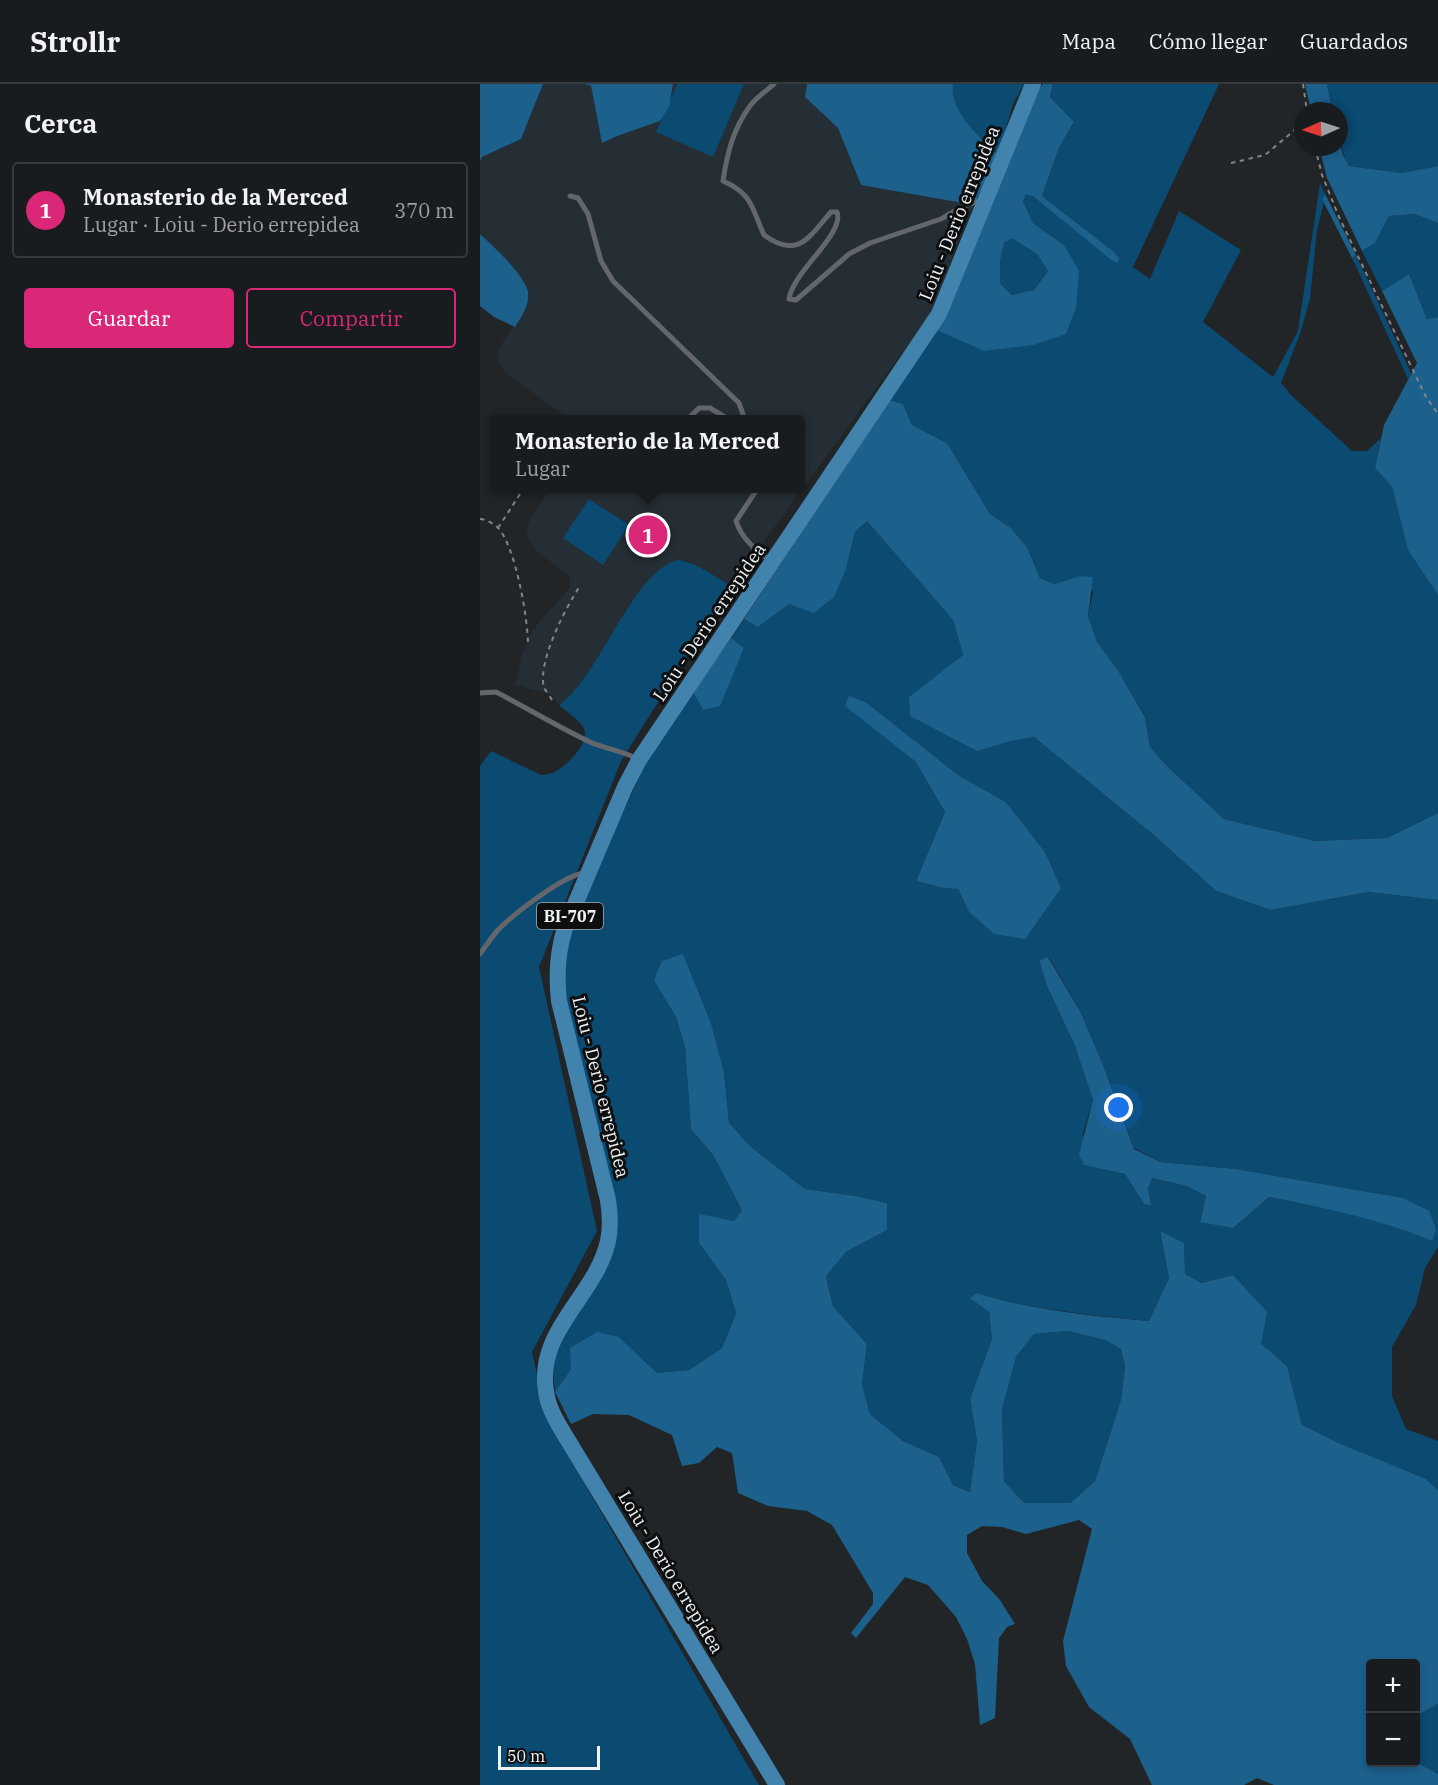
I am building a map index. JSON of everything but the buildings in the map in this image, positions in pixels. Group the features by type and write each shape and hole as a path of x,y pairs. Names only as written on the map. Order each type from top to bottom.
{"main road":[{"name":"Loiu - Derio errepidea","path":"777,1785 566,1437 552,1411 546,1392 545,1366 551,1343 600,1263 609,1240 610,1227 608,1200 564,1028 557,981 559,945 625,787 639,760 939,314 1033,84"}],"lane":[{"path":"774,84 751,105 736,130 727,154 723,181 736,186 757,212 764,235 784,247 796,246 807,240 831,212 837,212 840,219 835,231 810,260 790,289 789,299 796,300 849,254 870,243 940,219 986,198"},
{"path":"570,196 578,198 588,214 601,261 613,281 739,403 743,415"},
{"path":"692,415 699,408 710,408 722,415"},
{"path":"755,493 736,521 740,532 750,545 772,563"},
{"path":"480,693 496,692 588,741 629,754 639,760"},
{"path":"480,954 497,931 563,880 576,874 589,873"}],"path":[{"path":"1303,84 1306,102"},
{"path":"1231,163 1265,155 1294,131"},
{"path":"1317,156 1322,176 1339,217 1426,398 1438,414"},
{"path":"498,528 521,493"},
{"path":"480,519 485,519 498,528 507,544 521,591 528,644"},
{"path":"552,700 544,688 544,674 549,653 566,607 580,586"}],"shaded area":[{"path":"480,84 543,84 521,139 482,157 480,161"},
{"path":"543,84 591,86 602,143 669,107 673,84 807,84 805,97 838,128 861,185 974,205 956,247 935,308 805,485 805,415 564,415 516,381 500,366 499,348 526,308 516,270 480,234 480,161 482,157 521,139"},
{"path":"585,84 673,84 669,107 660,121 602,143 591,86"},
{"path":"677,84 744,84 713,157 656,132"},
{"path":"807,84 953,84 953,94 961,114 998,155 974,205 861,185 838,128 805,97"},
{"path":"953,84 1024,84 1013,104 998,155 961,114 953,94"},
{"path":"1043,84 1053,84 1050,97 1074,122 1059,148 1042,196 1119,258 1117,263 1110,259 1034,197 1026,194 1023,201 1033,223 1064,245 1079,271 1076,308 1066,334 1033,345 984,351 937,330 1036,92","holes":["1012,238 1037,254 1048,271 1034,290 1012,295 1000,283 1000,262 1004,243"]},
{"path":"1053,84 1219,84 1133,267 1150,279 1179,211 1241,250 1203,322 1273,377 1298,331 1320,183 1325,194 1322,199 1324,203 1317,230 1310,299 1300,334 1281,383 1352,451 1367,451 1381,438 1375,468 1392,487 1408,549 1438,595 1438,813 1387,838 1315,841 1224,819 1150,747 1145,716 1119,672 1097,642 1088,616 1093,592 1080,576 1054,584 1040,578 1027,547 1011,528 990,514 947,443 912,425 903,404 890,400 937,330 1033,345 1064,245 1033,223 1023,201 1026,194 1034,197 1117,263 1113,251 1042,196 1059,148 1074,123 1050,97"},
{"path":"1305,84 1327,84 1330,102 1309,102"},
{"path":"1327,84 1438,84 1438,166 1401,173 1349,166 1345,156 1348,156 1348,102 1330,102"},
{"path":"1321,156 1344,156 1349,166 1401,173 1438,166 1438,223 1415,214 1389,216 1375,243 1362,251 1327,178"},
{"path":"1325,194 1356,255 1352,258 1322,199"},
{"path":"1415,214 1438,223 1438,317 1427,319 1409,274 1382,291 1362,251 1375,243 1389,216"},
{"path":"480,234 508,261 526,285 528,302 515,327 494,317 480,306"},
{"path":"1012,237 1037,254 1048,271 1034,290 1012,295 1000,283 1000,262 1004,243"},
{"path":"1356,255 1411,373 1408,379 1352,258"},
{"path":"1409,274 1427,319 1438,317 1438,595 1408,550 1392,487 1375,468 1384,425 1417,363 1382,291"},
{"path":"890,400 903,404 912,425 947,443 990,514 1011,528 1027,547 1040,578 1054,584 1080,576 1093,577 1088,616 1097,642 1119,672 1145,717 1150,747 1224,819 1315,841 1387,838 1438,813 1438,900 1368,892 1271,910 1216,891 1155,836 1034,737 977,751 910,716 909,697 963,655 953,620 867,521 855,532 846,569 834,597 814,613 789,604 758,627 744,619"},
{"path":"547,493 799,493 731,586 688,561 668,564 639,593 580,686 559,705 552,696 546,693 515,685 522,655 530,635 570,586 568,575 536,550 527,536 531,517"},
{"path":"589,499 629,525 603,565 563,538"},
{"path":"867,521 953,620 963,655 910,697 1007,742 1034,737 1155,836 1216,891 1271,910 1368,892 1438,900 1438,1247 1425,1268 1416,1305 1392,1347 1392,1396 1406,1429 1438,1441 1438,1490 1426,1479 1335,1442 1302,1425 1287,1366 1260,1344 1233,1275 1200,1283 1185,1274 1184,1243 1160,1232 1169,1278 1149,1321 1040,1308 976,1293 971,1297 989,1312 992,1339 970,1399 977,1441 970,1492 953,1485 939,1457 903,1441 870,1414 862,1384 867,1344 833,1306 826,1275 846,1252 887,1230 887,1203 805,1189 750,1146 729,1123 724,1072 711,1023 683,954 655,980 676,1017 685,1047 691,1129 713,1155 742,1210 734,1221 699,1215 699,1243 726,1280 736,1313 722,1348 689,1370 657,1373 619,1337 571,1369 555,1392 553,1369 556,1350 613,1251 563,977 566,950 579,907 648,758 693,692 703,710 733,672 744,649 731,638 744,619 758,627 789,604 846,569 855,532","holes":["867,703 958,775 1006,802 1045,852 1061,888 969,912 958,889 943,888 916,881 945,812 915,761","1049,957 1081,1013 1134,1148 1160,1162 1236,1169 1403,1198 1432,1241 1403,1229 1351,1214 1269,1197 1233,1228 1200,1221 1206,1196 1187,1186 1151,1178 1148,1188 1151,1204 1144,1204 1125,1174 1084,1165 1083,1134 1093,1100 1075,1046 1047,986 1039,960"]},
{"path":"678,560 699,567 731,586 621,761 539,967 597,1231 532,1352 546,1417 759,1785 480,1785 480,766 491,751 541,775 555,772 570,761 581,746 585,732 578,721 559,705 574,691 588,672 646,583 662,568"},
{"path":"731,638 744,648 720,706 703,710 693,692"},
{"path":"849,696 867,703 958,775 1006,802 1045,852 1061,888 1025,939 994,934 969,912 958,889 943,888 916,881 945,812 915,761 845,706"},
{"path":"683,954 711,1023 724,1072 729,1123 750,1146 805,1189 887,1203 887,1230 846,1252 826,1276 833,1306 867,1344 862,1384 870,1414 903,1441 939,1457 953,1485 970,1492 977,1441 970,1399 992,1339 989,1312 970,1298 976,1293 1040,1308 1149,1321 1169,1278 1160,1231 1184,1243 1185,1274 1201,1283 1233,1275 1267,1312 1261,1344 1287,1366 1302,1425 1336,1442 1426,1479 1438,1490 1438,1704 1420,1714 1420,1659 1366,1659 1366,1767 1420,1767 1420,1764 1438,1774 1438,1785 1274,1785 1257,1778 1244,1785 1152,1785 1130,1739 1089,1707 1066,1666 1063,1641 1092,1529 1079,1520 1026,1534 1002,1527 982,1526 967,1535 967,1553 982,1581 1000,1600 1015,1624 1007,1627 999,1638 995,1718 980,1725 975,1664 967,1639 956,1617 928,1585 905,1577 856,1638 851,1633 873,1604 873,1593 832,1525 807,1511 768,1506 738,1493 732,1453 717,1447 699,1463 682,1466 672,1435 629,1415 593,1414 571,1424 555,1392 571,1369 570,1348 597,1332 619,1337 657,1373 689,1370 722,1348 736,1313 726,1280 699,1243 699,1214 734,1221 742,1210 713,1155 691,1129 685,1047 676,1017 654,980 662,961","holes":["1068,1331 1105,1340 1121,1349 1125,1366 1121,1400 1095,1481 1070,1503 1024,1503 1004,1481 1002,1410 1016,1357 1034,1334"]},
{"path":"1048,957 1081,1013 1134,1149 1160,1162 1236,1169 1403,1198 1429,1211 1436,1229 1432,1241 1372,1220 1269,1197 1233,1228 1200,1222 1206,1196 1187,1186 1152,1178 1148,1188 1151,1205 1144,1204 1125,1174 1084,1165 1079,1155 1093,1100 1075,1046 1047,986 1039,960"},
{"path":"1068,1331 1105,1340 1121,1349 1125,1366 1121,1400 1095,1481 1070,1503 1024,1503 1004,1481 1002,1410 1016,1357 1034,1334"},
{"path":"1438,1704 1438,1774 1420,1764 1420,1714"}],"place":[{"name":"Monasterio de la Merced","path":"648,535"}]}
